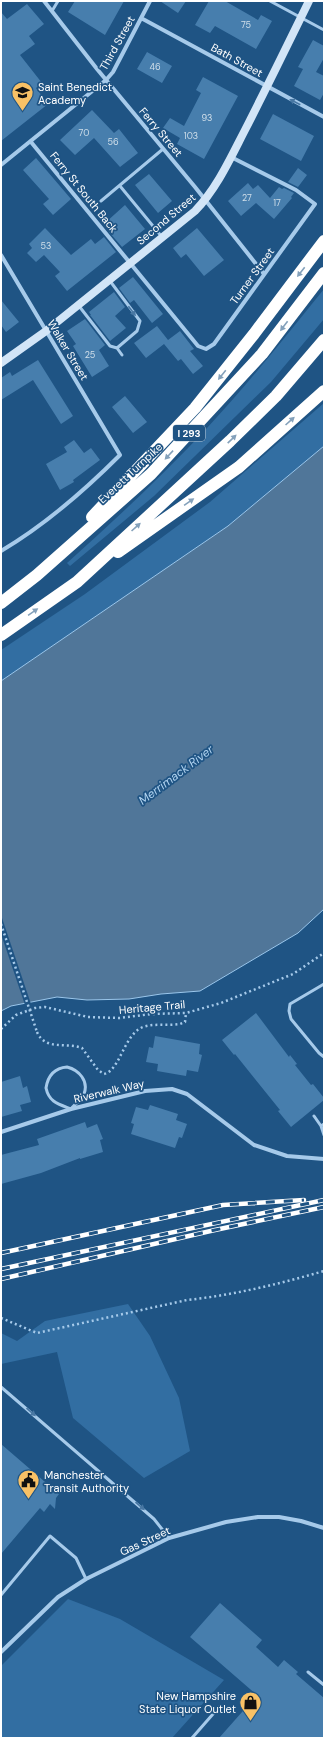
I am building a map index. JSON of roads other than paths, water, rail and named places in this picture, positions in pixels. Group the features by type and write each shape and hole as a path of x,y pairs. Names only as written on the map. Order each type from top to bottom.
{"highway":[{"path":"37,575 195,408 254,334 324,241"},
{"name":"Everett Turnpike","path":"1,603 37,575 151,474 262,354 324,273"},
{"path":"77,582 230,441 276,396 324,340"},
{"path":"1,635 239,466 324,391"}],"main road":[{"name":"Second Street","path":"1,363 46,331 195,211 212,192 267,87 309,1"}],"street":[{"name":"Ferry Street","path":"44,1 106,80 264,274"},
{"name":"Third Street","path":"1,165 106,80 113,72 150,1"},
{"name":"Bath Street","path":"141,18 324,117"},
{"name":"Ferry St South Back","path":"31,142 198,346"},
{"name":"Turner Street","path":"198,346 206,349 214,344 315,204 296,190 231,157"},
{"name":"Walker Street","path":"1,255 120,455 51,518 22,539 1,551"},
{"name":"Riverwalk Way","path":"1,1132 71,1108 145,1091 172,1089 187,1094 254,1145 287,1156 324,1159"},
{"name":"Gas Street","path":"1,1652 58,1597 86,1579 169,1538 226,1522 258,1517 279,1517 301,1521 324,1528"}],"lane":[{"path":"52,12 58,1"},
{"path":"270,1 324,30"},
{"path":"101,201 163,149"},
{"path":"120,186 162,237"},
{"path":"109,280 140,321 137,331 117,348"},
{"path":"78,305 110,346 117,348 122,355"},
{"path":"324,984 290,1004 289,1011 291,1020 324,1057"},
{"path":"61,1068 73,1069 82,1077 85,1083 84,1095 71,1108 57,1104 48,1094 47,1081 50,1075 61,1068"},
{"path":"314,1116 323,1125 324,1135"},
{"path":"1,1387 154,1519 169,1538"},
{"path":"1,1596 50,1536 76,1558 86,1579"},
{"path":"308,1672 324,1685"},
{"path":"192,1738 220,1706"}],"water":[{"name":"Merrimack River","path":"324,446 324,909 298,933 200,991 161,994 129,999 87,1000 57,997 11,1006 1,1011 1,681 228,526"}],"railway":[{"path":"1,1253 223,1205 304,1200"},
{"path":"1,1269 324,1200"},
{"path":"1,1279 215,1230 324,1207"}],"place":[{"name":"Saint Benedict Academy","path":"22,112"},
{"name":"Manchester Transit Authority","path":"28,1500"},
{"name":"New Hampshire State Liquor Outlet","path":"251,1722"}]}
